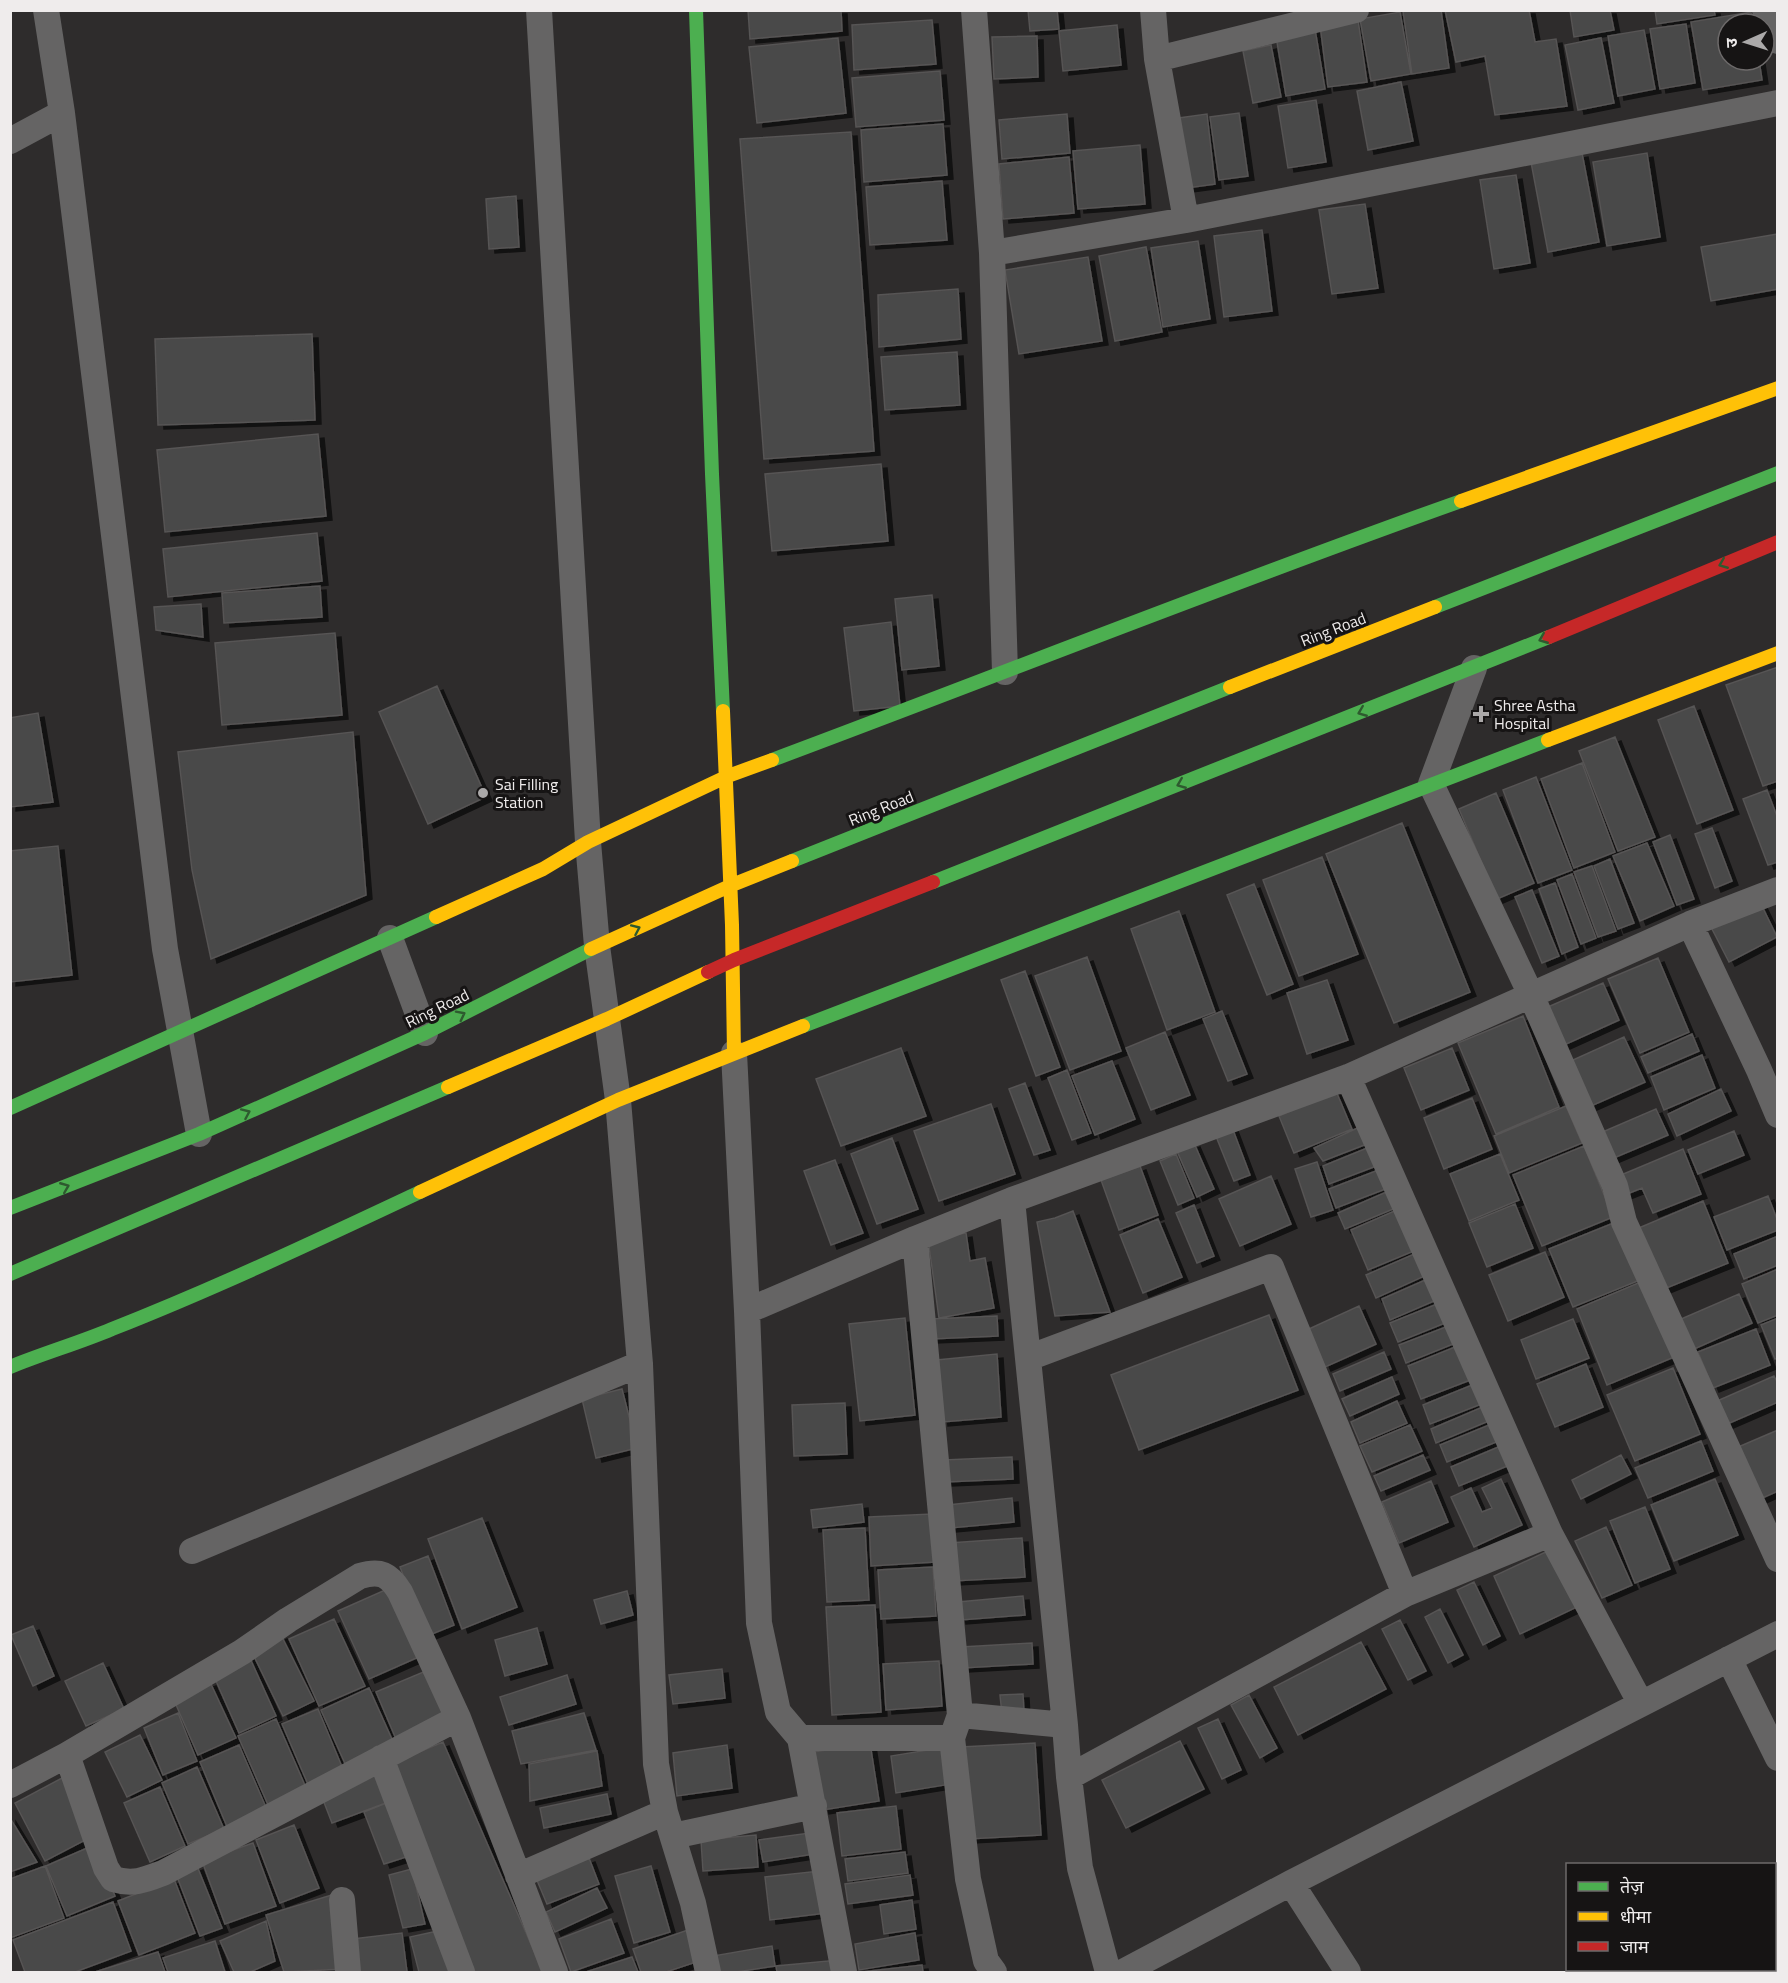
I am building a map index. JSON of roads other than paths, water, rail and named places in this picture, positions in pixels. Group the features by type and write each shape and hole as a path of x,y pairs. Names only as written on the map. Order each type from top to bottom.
{"main road":[{"path":"696,10 715,541 732,885 734,1053"},
{"path":"10,1108 543,869 588,842 728,776 1316,552 1778,388"},
{"name":"Ring Road","path":"10,1208 199,1134 424,1033 597,946 732,885 1778,473"},
{"path":"10,1274 607,1019 734,960 1474,668 1778,542"},
{"path":"10,1367 111,1330 315,1241 618,1100 734,1053 1431,784 1778,653"}],"street":[{"path":"46,10 62,112 165,949 199,1134"},
{"path":"539,10 588,842 597,946 618,1100 640,1364 656,1764 665,1812 693,1903 708,1972"},
{"path":"974,10 992,253 1005,672"},
{"path":"1153,10 1157,60 1186,220"},
{"path":"1157,60 1356,10"},
{"path":"1765,10 1778,41"},
{"path":"992,253 1186,220 1778,103"},
{"path":"10,141 62,112"},
{"path":"1474,668 1431,784 1531,995 1615,1186 1624,1222 1778,1560"},
{"path":"747,1311 1012,1200 1348,1077 1690,924 1778,890"},
{"path":"1690,924 1768,1067 1778,1115"},
{"path":"390,938 424,1033"},
{"path":"734,1053 759,1623 778,1712 800,1738 844,1972"},
{"path":"1348,1077 1550,1534 1641,1704"},
{"path":"1012,1200 1080,1868 1108,1972"},
{"path":"915,1239 968,1879 987,1961 994,1972"},
{"path":"1028,1358 1270,1267 1405,1594"},
{"path":"192,1551 640,1364"},
{"path":"1069,1777 1405,1594 1550,1534"},
{"path":"10,1785 67,1755 242,1652 288,1620 360,1576 370,1573 382,1574 393,1580 458,1718 555,1972"},
{"path":"1123,1972 1291,1883 1778,1634"},
{"path":"1729,1659 1778,1758"},
{"path":"67,1755 106,1868 113,1879 126,1883 140,1882 163,1873 458,1718"},
{"path":"800,1738 956,1727 1065,1725"},
{"path":"381,1758 462,1972"},
{"path":"674,1836 814,1806"},
{"path":"518,1876 665,1812"},
{"path":"1291,1883 1348,1972"},
{"path":"342,1900 348,1972"}],"place":[{"name":"Shree Astha Hospital","path":"1481,714"},
{"name":"Sai Filling Station","path":"483,793"}]}
